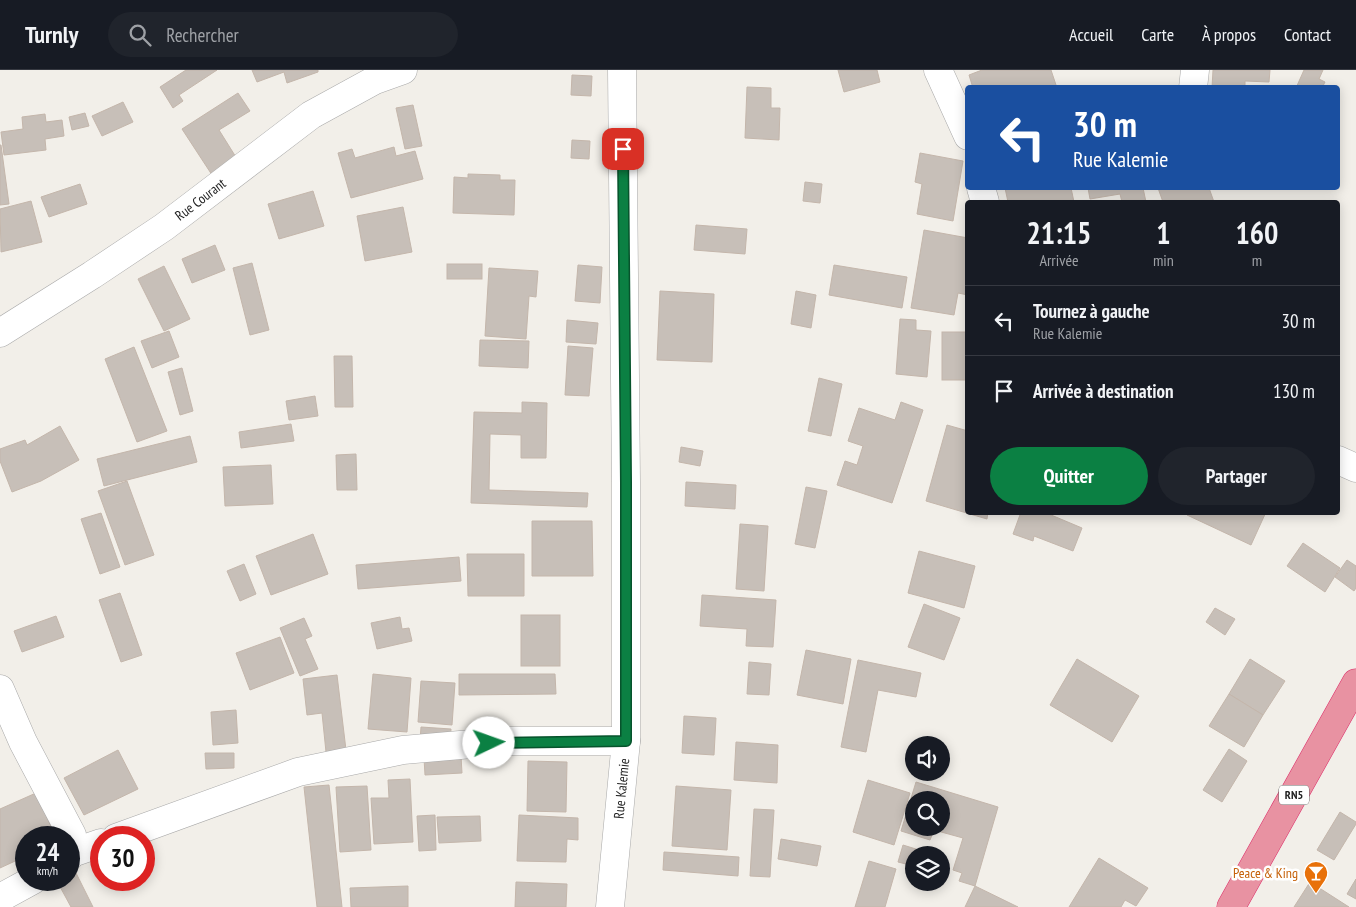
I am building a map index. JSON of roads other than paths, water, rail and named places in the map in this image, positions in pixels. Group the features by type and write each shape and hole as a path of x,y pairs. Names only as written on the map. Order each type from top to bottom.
{"highway":[{"name":"RN5","path":"1231,907 1356,683"}],"street":[{"name":"Rue Courant","path":"0,333 164,227 311,115 375,80 403,70"},
{"name":"Rue Kalemie","path":"610,907 626,741 626,482 622,70"},
{"path":"938,70 965,129"},
{"path":"1193,85 1195,70"},
{"path":"1340,461 1356,468"},
{"path":"0,689 23,742 67,826"},
{"path":"149,826 298,772 403,750 506,741 626,741"},
{"path":"0,898 15,890"}],"place":[{"name":"Peace & King","path":"1316,894"}]}
